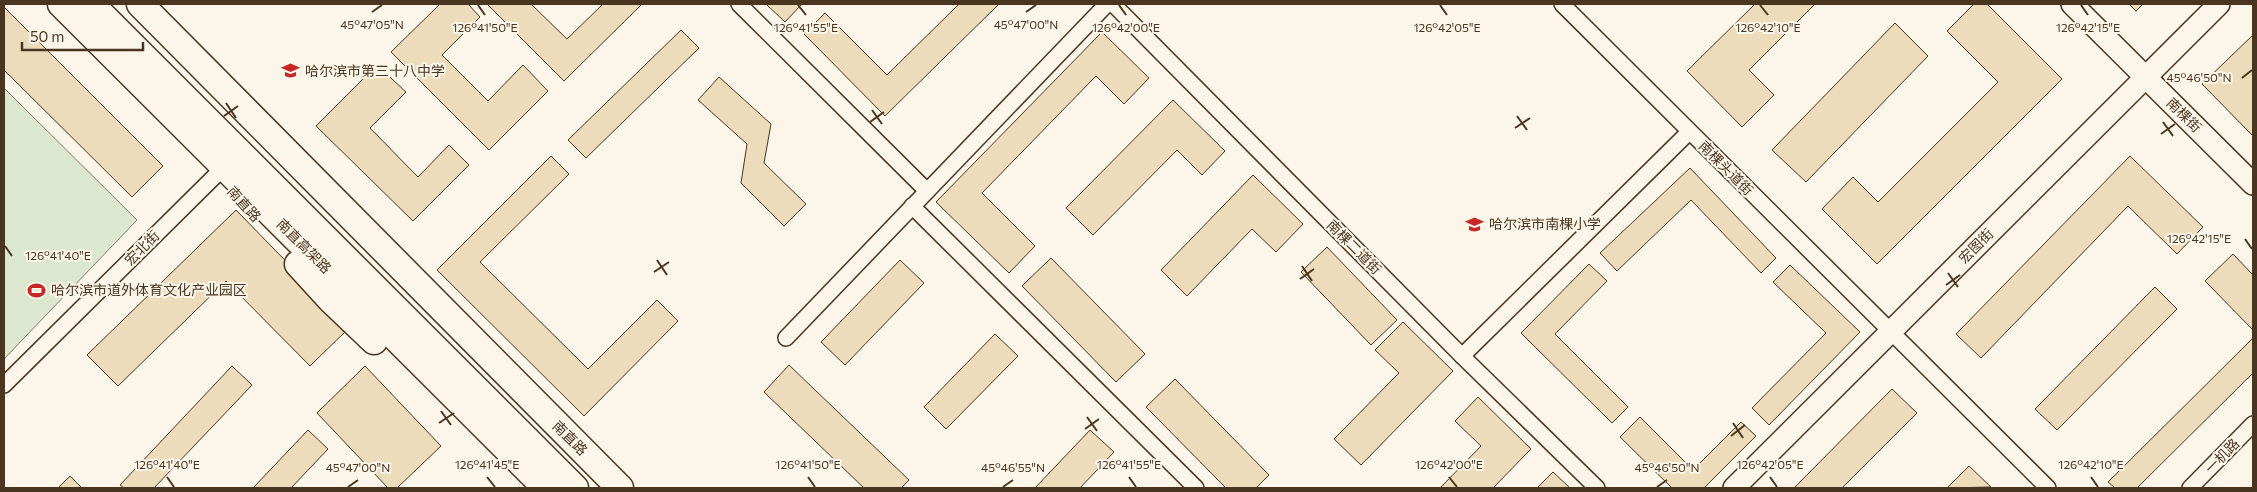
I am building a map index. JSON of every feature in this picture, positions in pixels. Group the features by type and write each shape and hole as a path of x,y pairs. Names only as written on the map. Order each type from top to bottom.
{"highway":[{"name":"南直路","path":"44,4 216,174 330,299 529,488"},
{"name":"南直高架路","path":"61,4 546,488"},
{"name":"南直高架路","path":"91,4 575,488"},
{"name":"南直路","path":"140,4 620,488"}],"street":[{"path":"739,4 927,191"},
{"path":"786,338 1107,4"},
{"name":"南棵二道街","path":"1113,4 1462,356 1597,488"},
{"name":"南棵头道街","path":"1562,4 2048,488"},
{"name":"南棵街","path":"2072,4 2253,184"},
{"name":"宏图街","path":"1734,488 2219,4"},
{"path":"1462,356 1689,132"},
{"name":"宏北街","path":"4,385 216,174"},
{"path":"912,206 1196,488"},
{"name":"一机路","path":"2190,488 2253,424"}],"green space":[{"name":"哈尔滨市道外体育文化产业园区","path":"4,88 137,220 4,359"}],"building":[{"path":"440,4 468,4 480,17 442,55 488,101 523,65 548,91 489,150 391,52"},
{"path":"487,4 531,4 567,39 603,4 642,4 564,81"},
{"path":"766,4 802,4 785,22"},
{"path":"959,4 999,4 885,116 804,34 825,13 887,75"},
{"path":"1755,4 1815,4 1749,70 1774,95 1742,127 1687,71"},
{"path":"1974,4 1987,4 2062,79 1877,264 1822,209 1853,177 1878,202 1998,82 1947,31"},
{"path":"2129,4 2143,4 2136,11"},
{"path":"4,7 163,166 132,197 4,70"},
{"path":"1895,23 1928,56 1806,182 1772,150"},
{"path":"681,30 699,48 586,158 568,140"},
{"path":"1102,32 1149,78 1124,104 1096,76 982,193 1035,246 1009,273 936,202"},
{"path":"2253,35 2253,136 2202,84"},
{"path":"377,65 406,92 370,128 418,177 449,145 469,165 413,221 316,126"},
{"path":"719,77 771,124 764,163 806,204 784,226 741,183 747,144 698,100"},
{"path":"1173,100 1225,151 1202,175 1177,150 1093,235 1066,208"},
{"path":"551,156 569,174 480,262 588,369 657,300 678,321 584,416 437,270"},
{"path":"2130,156 2203,227 2177,254 2128,206 1981,358 1956,334"},
{"path":"1690,168 1776,258 1761,273 1691,200 1617,271 1600,253"},
{"path":"1253,175 1303,224 1276,252 1252,229 1187,296 1161,270"},
{"path":"236,210 350,327 310,366 226,281 118,386 87,355"},
{"path":"1327,247 1397,320 1371,345 1301,272"},
{"path":"2233,254 2253,275 2253,330 2205,281"},
{"path":"1051,258 1145,354 1116,382 1022,286"},
{"path":"900,260 924,283 845,365 821,342"},
{"path":"1589,264 1607,281 1555,334 1628,407 1612,423 1521,333"},
{"path":"1790,265 1860,332 1769,425 1752,408 1826,333 1773,282"},
{"path":"2155,287 2177,309 2057,430 2035,409"},
{"path":"1403,322 1453,371 1361,465 1334,439 1399,373 1375,350"},
{"path":"995,334 1018,356 946,429 924,407"},
{"path":"2253,338 2253,373 2137,488 2115,488 2108,482"},
{"path":"789,365 909,480 901,488 864,488 764,392"},
{"path":"232,366 252,385 154,488 124,488 120,485"},
{"path":"365,366 441,446 397,488 388,488 317,413"},
{"path":"1175,379 1269,475 1256,488 1226,488 1146,407"},
{"path":"1892,389 1917,413 1842,488 1794,488"},
{"path":"1478,397 1531,449 1493,488 1440,488 1481,446 1455,421"},
{"path":"1640,417 1693,470 1741,422 1756,436 1704,488 1672,488 1620,437"},
{"path":"308,430 328,449 291,488 253,488"},
{"path":"1090,430 1114,452 1080,488 1035,488"},
{"path":"1969,466 1991,487 1947,488"},
{"path":"1553,472 1570,488 1537,488"},
{"path":"70,476 82,488 58,488"}],"place":[{"name":"哈尔滨市第三十八中学","path":"291,71"},
{"name":"哈尔滨市南棵小学","path":"1475,224"},
{"name":"哈尔滨市道外体育文化产业园区","path":"37,290"}]}
